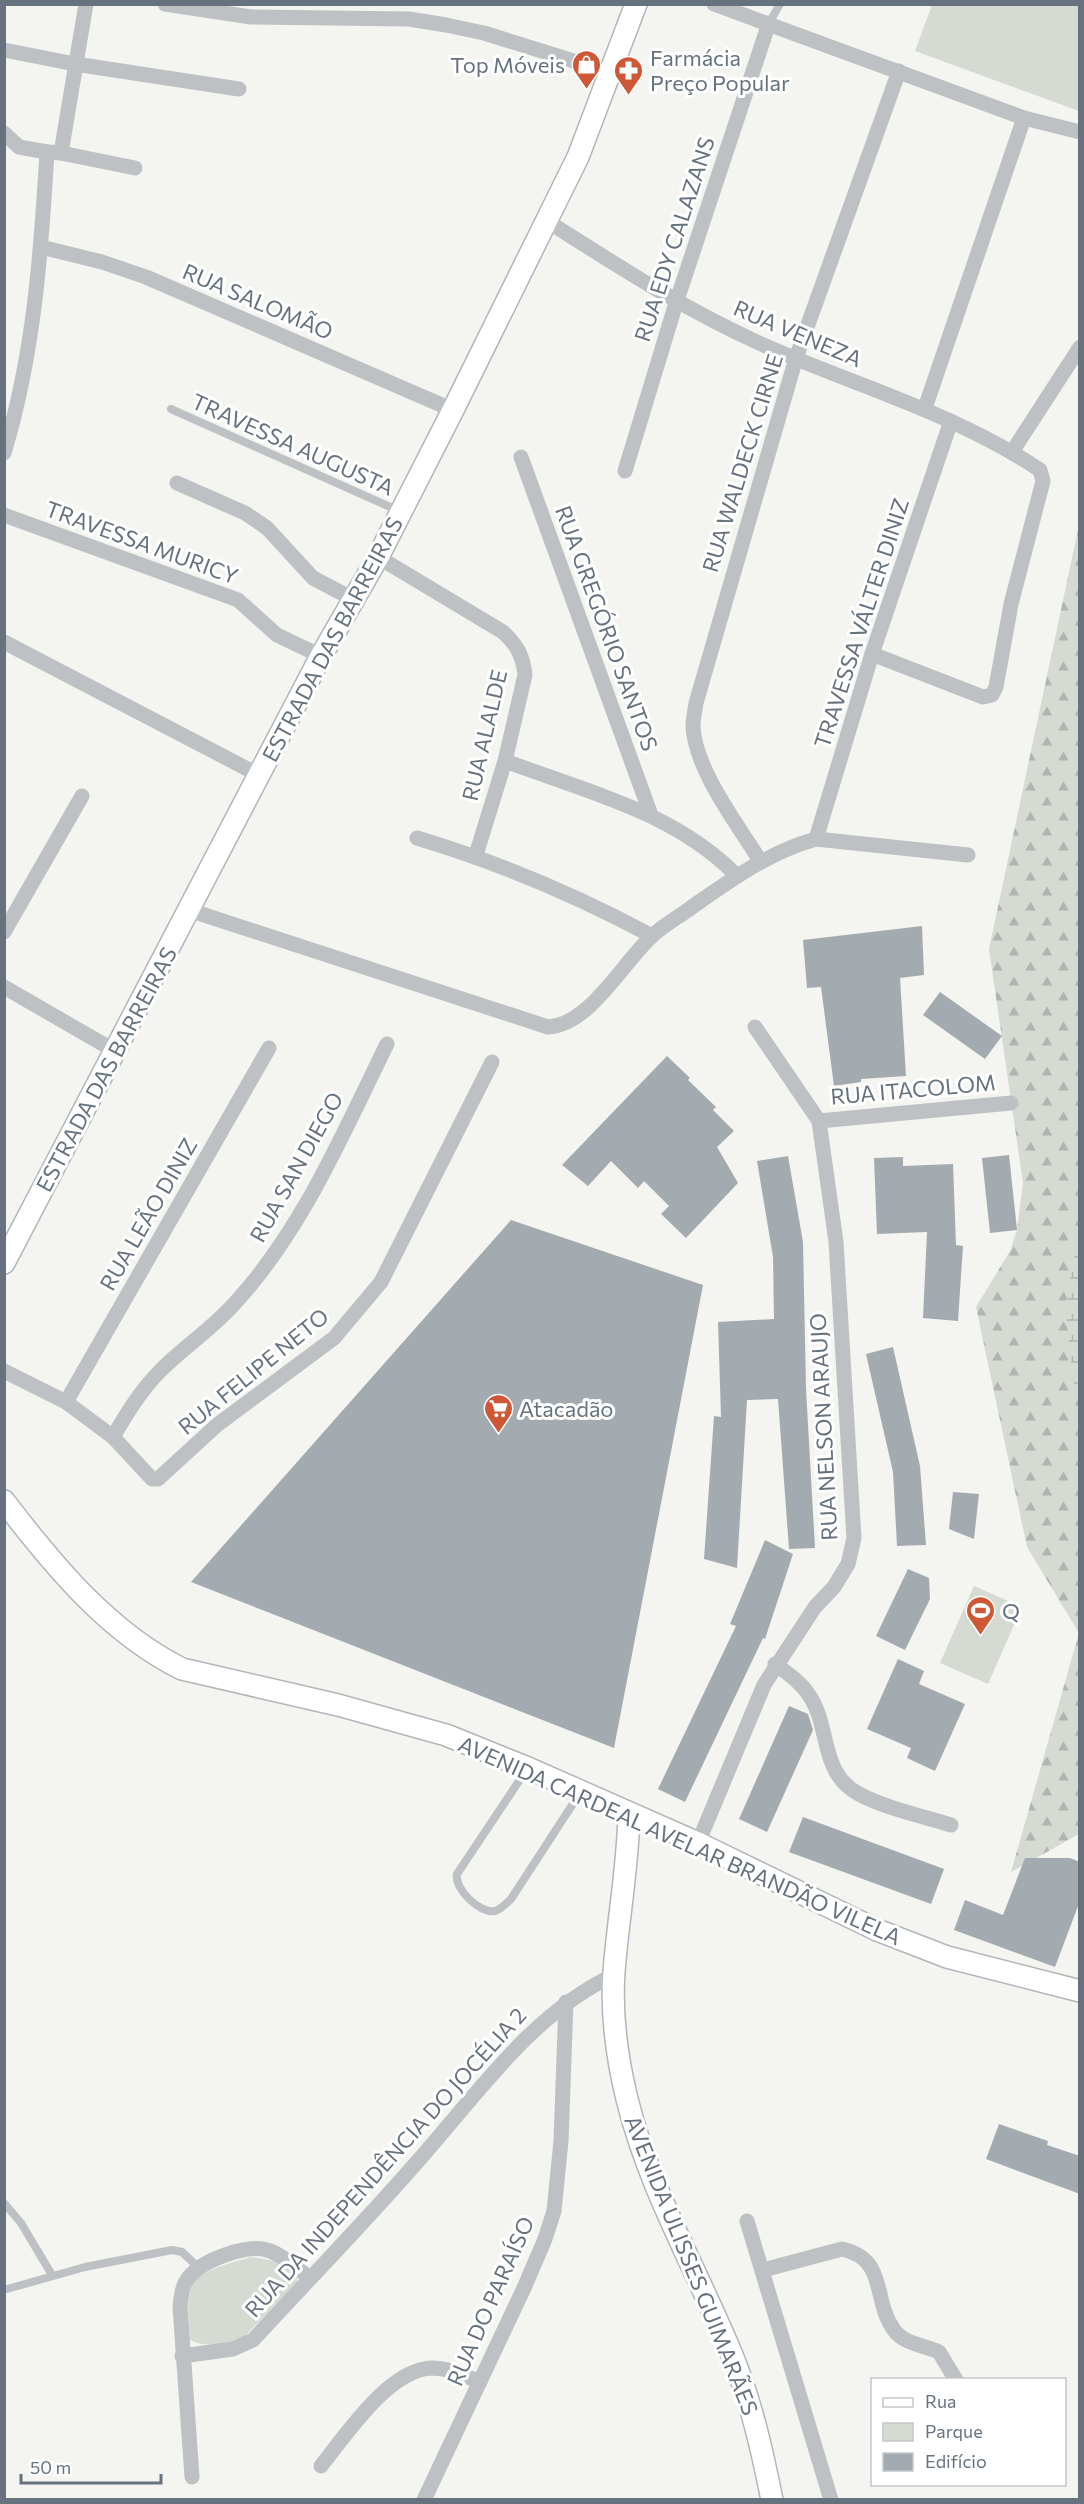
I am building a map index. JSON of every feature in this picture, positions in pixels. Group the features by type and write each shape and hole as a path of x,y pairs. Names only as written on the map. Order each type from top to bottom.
{"main road":[{"name":"ESTRADA DAS BARREIRAS","path":"4,1263 321,656 378,556 453,410 578,157 612,73 636,4"},
{"name":"AVENIDA CARDEAL AVELAR BRANDÃO VILELA","path":"4,1501 11,1515 94,1606 116,1626 162,1659 182,1669 446,1735 528,1768 698,1843 877,1930 947,1957 1080,1991"},
{"name":"AVENIDA ULISSES GUIMARÃES","path":"628,1814 628,1844 614,1975 615,2029 630,2110 650,2170 740,2376 762,2450 772,2499"}],"street":[{"path":"4,453 24,381 54,153 75,64 86,4"},
{"path":"165,4 251,17 409,19 484,33 612,73"},
{"path":"714,4 769,22 1024,118 1080,132"},
{"name":"RUA EDY CALAZANS","path":"624,471 676,303 769,22"},
{"path":"4,50 75,64 239,88"},
{"name":"RUA WALDECK CIRNE","path":"761,862 712,781 698,752 693,726 704,671 796,358 899,71"},
{"path":"925,408 1024,118"},
{"path":"4,134 19,147 135,168"},
{"name":"RUA VENEZA","path":"547,221 676,303 796,358 925,408 1012,452 1040,470 1043,482 1011,604 996,687 992,695 983,697 872,654"},
{"name":"RUA SALOMÃO","path":"41,247 102,262 146,278 453,410"},
{"path":"1012,452 1080,347"},
{"name":"TRAVESSA VÁLTER DINIZ","path":"816,839 872,654 951,421"},
{"name":"RUA GREGÓRIO SANTOS","path":"521,457 651,815"},
{"path":"177,483 252,518 267,528 313,578 353,599"},
{"name":"TRAVESSA MURICY","path":"4,515 238,600 277,635 321,656"},
{"name":"RUA ALALDE","path":"378,556 502,632 514,642 524,663 525,675 505,761 476,855"},
{"path":"4,642 259,775"},
{"path":"505,761 651,815 703,845 737,876"},
{"path":"4,932 82,796"},
{"path":"417,838 476,855 587,901 652,936"},
{"path":"189,910 548,1027 562,1026 582,1013 652,936 737,876 796,845 816,839 968,855"},
{"path":"4,987 115,1051"},
{"name":"RUA NELSON ARAUJO","path":"698,1843 754,1705 775,1664 815,1607 834,1587 848,1564 854,1538 836,1242 819,1120 755,1026"},
{"name":"RUA SAN DIEGO","path":"112,1437 141,1393 161,1370 235,1304 274,1256 306,1205 387,1044"},
{"name":"RUA LEÃO DINIZ","path":"66,1402 269,1048"},
{"name":"RUA FELIPE NETO","path":"4,1371 66,1402 112,1437 152,1479 158,1479 218,1425 334,1338 381,1282 492,1062"},
{"name":"RUA ITACOLOM","path":"819,1120 1011,1102"},
{"path":"775,1664 809,1694 817,1711 833,1770 845,1784 858,1794 951,1825"},
{"name":"RUA DA INDEPENDÊNCIA DO JOCÉLIA 2","path":"182,2356 243,2347 253,2340 378,2207 532,2032 566,2002 614,1975"},
{"name":"RUA DO PARAÍSO","path":"424,2499 545,2239 554,2211 560,2152 566,2002"},
{"path":"747,2220 831,2499"},
{"path":"763,2270 842,2249 855,2252 867,2261 874,2273 886,2316 894,2330 907,2342 939,2352 955,2378"},
{"path":"192,2477 182,2356 180,2307 184,2286 199,2268 240,2251 266,2250 310,2278"},
{"path":"321,2466 369,2408 391,2386 409,2374 430,2368 450,2369 480,2382"}],"lane":[{"path":"769,22 780,4"},
{"name":"TRAVESSA AUGUSTA","path":"171,409 400,512"},
{"path":"528,1768 457,1874 456,1882 460,1892 488,1911 495,1911 511,1899 581,1792"},
{"path":"4,2203 21,2223 52,2275"},
{"path":"7,2289 52,2275 172,2250 190,2257 199,2268"}],"green space":[{"path":"932,5 1079,5 1079,111 915,51"},
{"path":"1079,525 1079,1633 1027,1547 976,1307 1010,1251 1017,1230 1023,1183 989,949"},
{"path":"1079,1234 1079,1401 1073,1380 1065,1305"},
{"name":"Q","path":"974,1586 1022,1607 988,1684 940,1663"},
{"path":"1079,1633 1079,1834 1011,1872"},
{"path":"251,2257 274,2261 297,2278 297,2282 244,2337 217,2344 203,2344 190,2340 189,2302 191,2289 196,2280 215,2268"}],"building":[{"path":"922,926 924,975 900,978 906,1076 861,1079 861,1082 834,1086 821,987 807,988 803,940"},
{"path":"940,992 1002,1036 985,1059 923,1015"},
{"path":"667,1056 716,1107 713,1110 734,1131 717,1147 738,1183 686,1238 661,1214 669,1206 644,1181 638,1188 611,1161 588,1186 562,1165"},
{"path":"1009,1155 1017,1230 990,1233 982,1158"},
{"path":"788,1156 803,1242 806,1389 815,1548 789,1549 778,1399 747,1400 737,1568 704,1559 714,1416 721,1417 718,1322 774,1319 773,1257 757,1161"},
{"path":"903,1157 903,1166 953,1164 956,1245 963,1246 958,1321 923,1318 927,1232 877,1234 874,1158"},
{"name":"Atacadão","path":"511,1220 703,1285 614,1748 191,1582"},
{"path":"893,1347 920,1466 926,1545 897,1546 893,1472 866,1354"},
{"path":"953,1492 979,1494 974,1539 949,1529"},
{"path":"765,1540 793,1554 765,1639 763,1638 685,1802 658,1789 736,1626 730,1624"},
{"path":"908,1569 929,1578 930,1599 905,1650 876,1636"},
{"path":"898,1659 924,1671 919,1684 965,1704 935,1771 907,1758 911,1748 867,1729"},
{"path":"789,1706 808,1714 813,1730 767,1832 739,1819"},
{"path":"803,1817 944,1869 931,1904 789,1852"},
{"path":"1025,1858 1070,1858 1080,1862 1080,1901 1055,1967 954,1930 965,1900 1003,1915"},
{"path":"999,2124 1048,2141 1047,2145 1080,2156 1080,2194 986,2159"}],"place":[{"name":"Top Móveis","path":"586,90"},
{"name":"Farmácia Preço Popular","path":"629,96"},
{"name":"Atacadão","path":"498,1434"},
{"name":"Q","path":"981,1636"}]}
